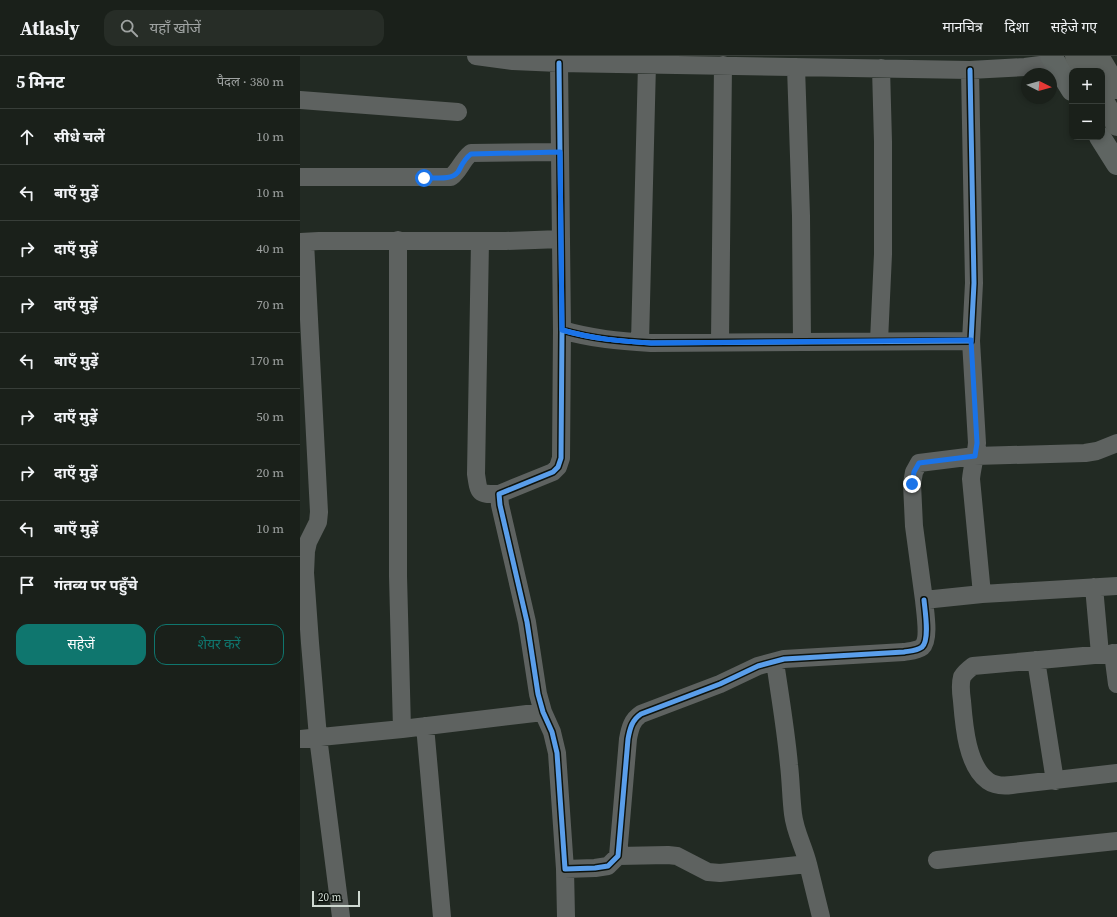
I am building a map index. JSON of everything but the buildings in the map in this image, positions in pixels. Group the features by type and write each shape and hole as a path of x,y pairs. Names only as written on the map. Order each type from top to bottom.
{"main road":[{"path":"1076,56 1083,68"},
{"path":"1098,56 1117,88"},
{"path":"1104,104 1117,125"}],"street":[{"path":"476,56 513,61 559,63 970,70 1053,59 1069,85"},
{"path":"480,241 476,474 479,491 482,493 500,494 553,472 558,467 561,458 562,330 559,63"},
{"path":"640,342 647,64"},
{"path":"720,341 723,66"},
{"path":"796,67 801,200 802,342"},
{"path":"879,341 883,254 883,142 881,68"},
{"path":"970,70 974,283 971,340 977,443 971,479 982,594"},
{"path":"300,100 458,112"},
{"path":"1102,140 1117,164"},
{"path":"300,177 452,177 462,163 471,154 560,152"},
{"path":"341,917 318,737 305,573 308,542 318,522 319,512 303,242 561,239"},
{"path":"398,240 398,576 402,729"},
{"path":"562,330 585,337 614,341 640,342 971,340"},
{"path":"565,869 608,866 618,856 628,739 630,729 637,717 641,714 720,684 758,666 784,659 904,652 923,646 927,638 924,600 914,526 912,484 914,472 919,463 975,456 1078,454 1097,451 1117,443"},
{"path":"500,494 500,505 527,622 538,694 552,732 557,753 565,869 566,917"},
{"path":"924,600 982,594 1117,586"},
{"path":"1094,587 1117,684"},
{"path":"1110,653 973,666 965,672 962,678 961,690 963,721 969,748 976,768 990,783 1000,786 1117,773"},
{"path":"1036,660 1055,781"},
{"path":"775,662 783,713 793,814 808,864 821,917"},
{"path":"300,739 402,729 544,712"},
{"path":"425,726 442,917"},
{"path":"937,860 1117,841"},
{"path":"618,856 677,856 708,872 720,873 808,864"}],"cycle path":[{"path":"559,63 562,330 584,336 651,343 971,341 974,283 970,70"},
{"path":"562,330 561,458 558,467 553,472 499,494 500,505 527,622 538,694 543,712 552,732 557,753 565,869 608,866 618,856 628,739 635,719 641,714 720,684 758,666 784,659 904,652 918,649 922,647 926,638 924,600"}],"route":[{"path":"424,178 452,177 462,163 471,154 560,152 562,330 585,337 614,341 651,343 729,341 802,342 971,340 977,443 975,456 919,463 916,466 912,484"}]}
